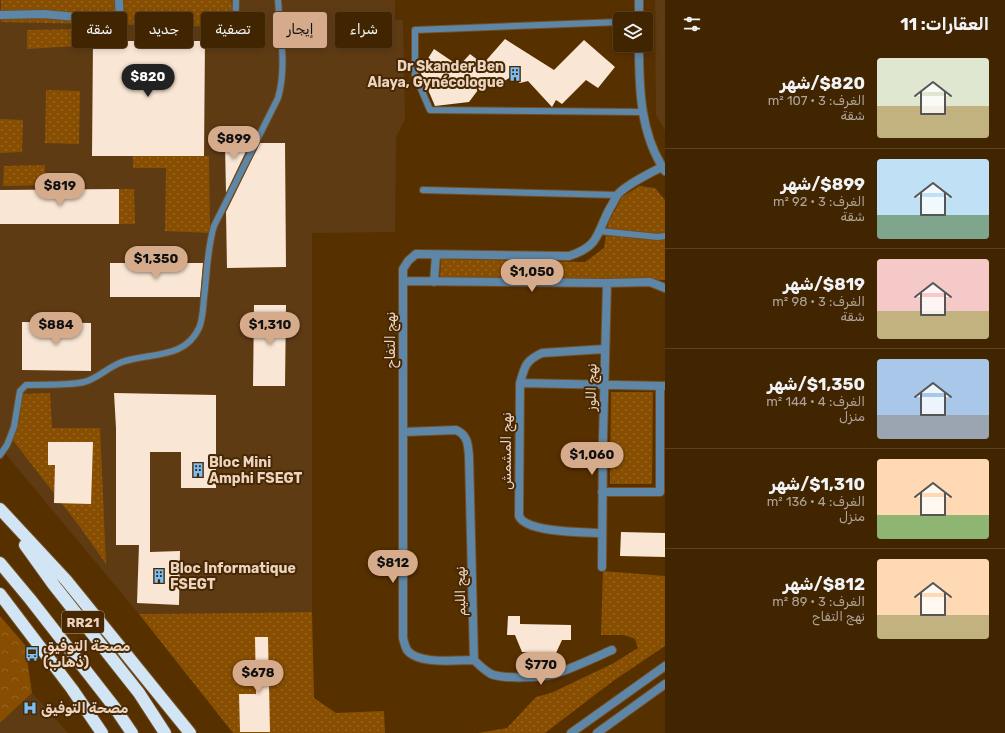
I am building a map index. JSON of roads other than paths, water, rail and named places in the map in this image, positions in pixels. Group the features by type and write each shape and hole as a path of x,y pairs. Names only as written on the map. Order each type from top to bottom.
{"highway":[{"name":"RR21","path":"0,511 53,584 139,693 166,733"},
{"path":"0,511 66,580 190,733"},
{"name":"RR21","path":"0,563 115,708 132,733"},
{"path":"0,594 72,690 102,733"}],"street":[{"path":"1,15 44,14 120,23 119,0"},
{"path":"639,0 639,12"},
{"path":"639,52 639,82 643,112 648,135 664,169"},
{"name":"نهج التفاح","path":"474,660 432,660 417,657 408,650 403,638 403,269 412,256 416,254 569,256 581,252 591,245 596,238 618,195 636,181 664,169"},
{"path":"434,282 436,255"},
{"path":"403,281 650,282 665,288"},
{"name":"نهج اللوز","path":"602,567 601,534 607,283"},
{"path":"602,492 660,492 662,386 520,384 526,365 533,357 542,354 605,349"},
{"name":"نهج المشمش","path":"520,384 520,520 535,527 601,534"},
{"name":"نهج الليم","path":"403,432 456,430 463,434 467,441 469,456 474,660"},
{"path":"474,660 492,675 507,677 531,677 554,674 612,650"},
{"path":"571,733 665,666"},
{"path":"597,733 665,684"}],"lane":[{"path":"236,0 236,12"},
{"path":"0,455 7,445 14,427 18,395 22,388 26,386 89,381 112,367 130,360 173,352 181,348 194,336 202,318 210,241 214,226 278,98 282,87 283,67 278,0"},
{"path":"613,22 415,30 415,75 430,110 643,112"},
{"path":"423,190 618,195"},
{"path":"599,231 658,237 665,236"}],"place":[{"name":"Dr Skander Ben Alaya, Gynécologue","path":"515,74"},
{"name":"Bloc Mini Amphi FSEGT","path":"198,470"},
{"name":"Bloc Informatique FSEGT","path":"159,576"},
{"name":"مصحة التوفيق (ذهاب)","path":"32,654"},
{"name":"مصحة التوفيق","path":"30,708"}]}
